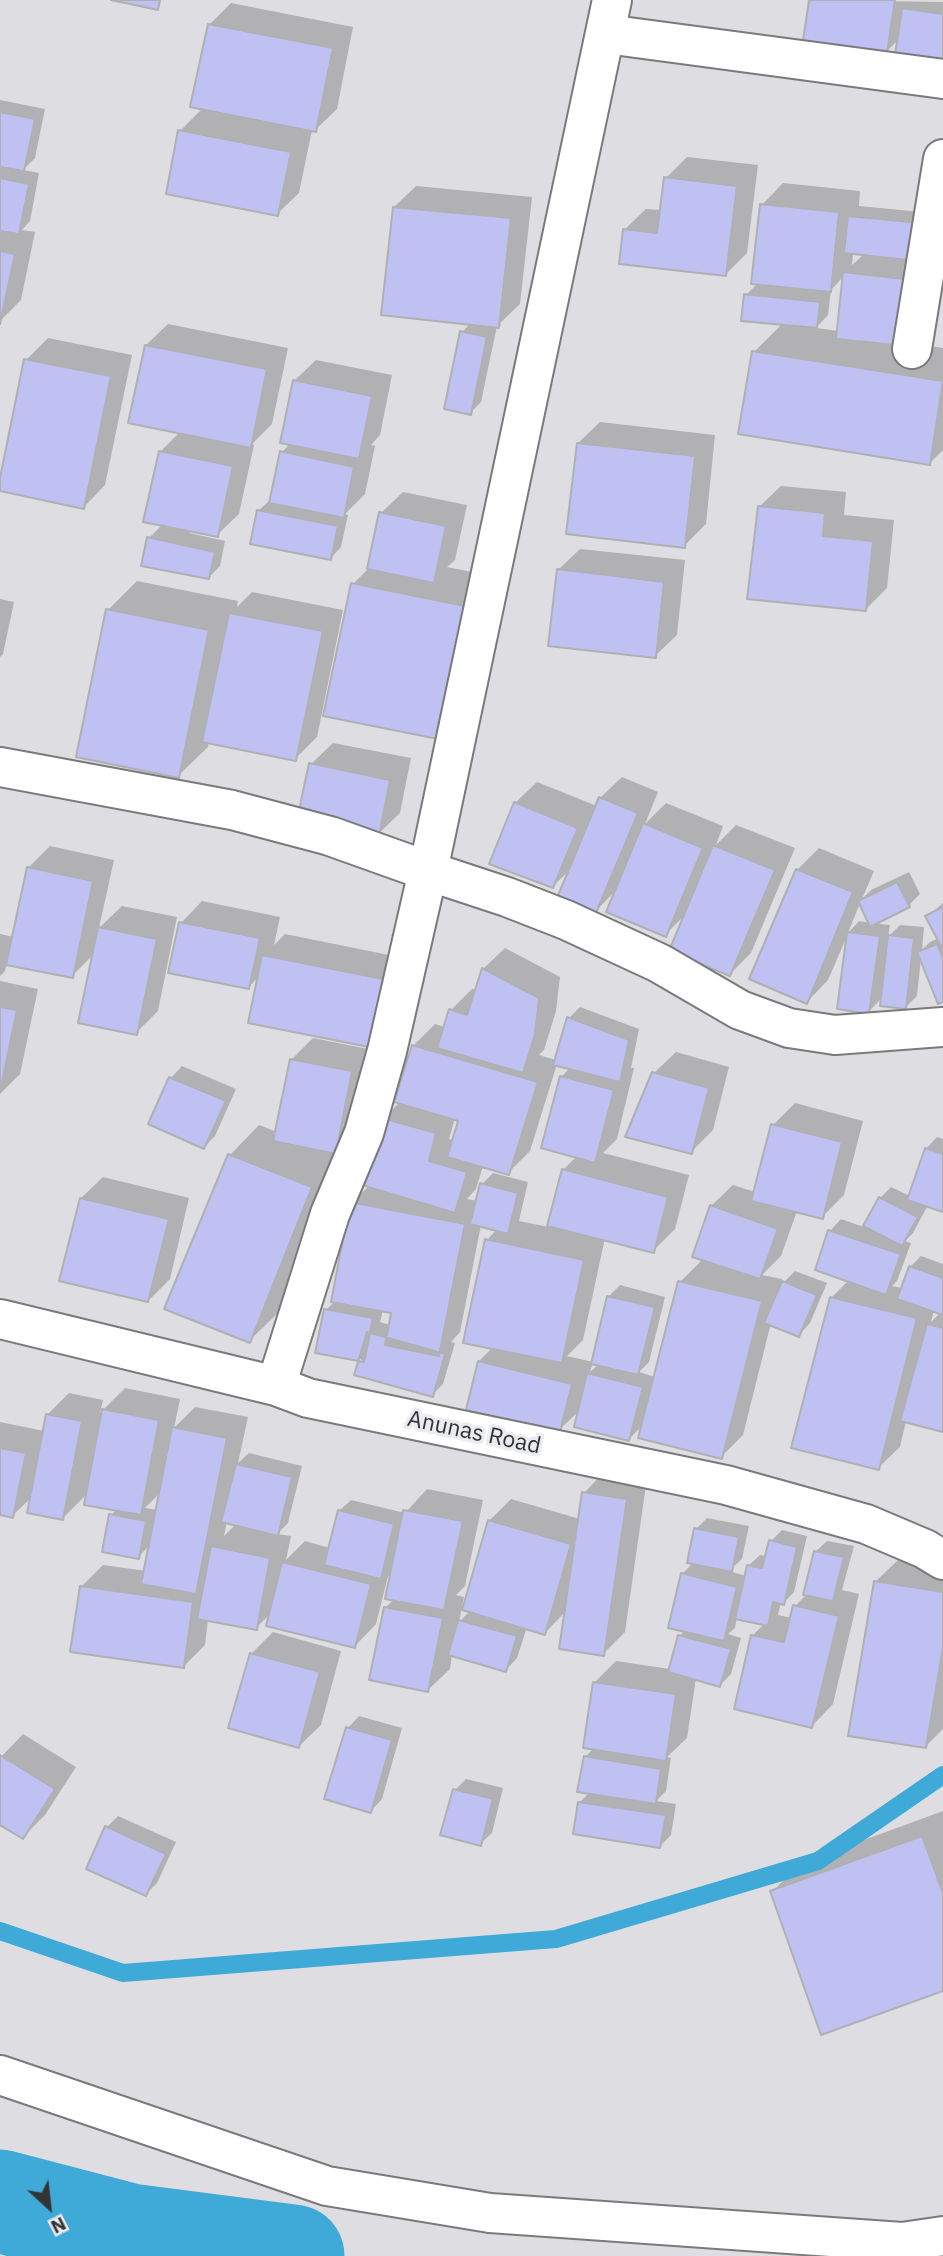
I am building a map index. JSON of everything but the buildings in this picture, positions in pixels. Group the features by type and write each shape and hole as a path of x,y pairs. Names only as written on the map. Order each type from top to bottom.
{"street":[{"path":"276,1386 330,1214 364,1133 387,1051 428,871 609,17 943,79"},
{"path":"912,349 943,159"},
{"path":"0,767 232,810 330,836 566,920 659,963 740,1010 789,1028 835,1035 943,1027"},
{"name":"Anunas Road","path":"0,1319 276,1386 309,1398 739,1489 866,1524 925,1549 943,1560"},
{"path":"0,2075 327,2186 490,2213 902,2242 943,2236"}],"waterway":[{"path":"0,1931 123,1973 556,1939 818,1861 943,1775"},
{"path":"0,2201 130,2235 293,2256"}]}
